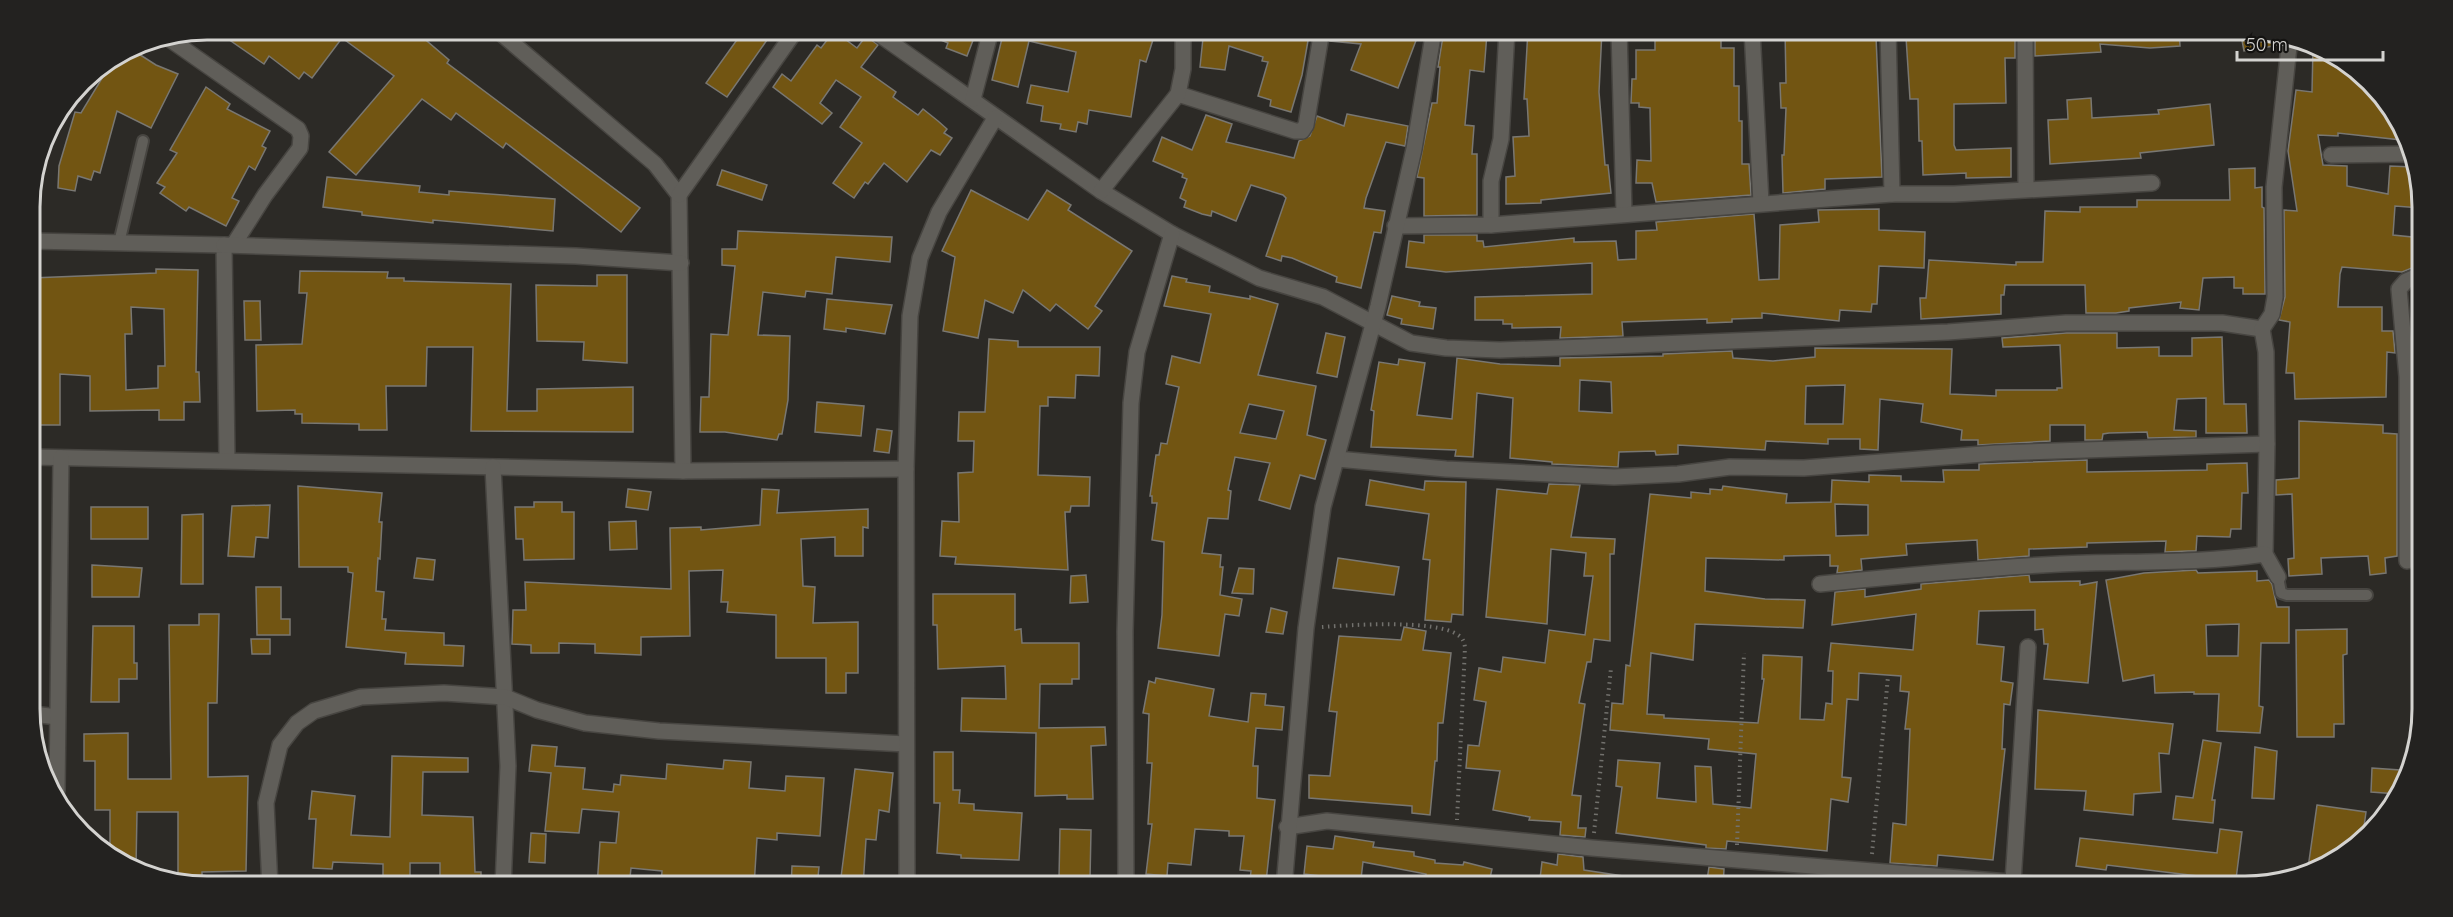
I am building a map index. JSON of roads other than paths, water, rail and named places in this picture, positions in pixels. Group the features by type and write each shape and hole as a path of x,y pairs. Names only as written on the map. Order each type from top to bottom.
{"street":[{"path":"510,41 655,164 679,195 682,471"},
{"path":"679,195 788,41"},
{"path":"889,41 1101,191 1172,234 1259,278 1350,309 1372,324 1411,343 1446,348 1500,350 1936,333 2066,323 2222,323 2262,329"},
{"path":"973,99 988,41"},
{"path":"1101,191 1178,94 1183,69 1183,41"},
{"path":"1178,94 1302,131 1306,125 1320,41"},
{"path":"1285,876 1306,628 1323,507 1378,306 1414,148 1432,41"},
{"path":"1491,225 1491,181 1501,139 1506,41"},
{"path":"1619,41 1624,213"},
{"path":"1753,41 1761,203"},
{"path":"1888,41 1892,194"},
{"path":"2025,41 2026,189"},
{"path":"176,44 298,129 301,136 300,148 229,244 227,459"},
{"path":"2278,577 2265,554 2268,444 2266,352 2262,329 2272,314 2275,297 2274,187 2289,46"},
{"path":"907,876 906,469 910,316 920,258 939,212 995,118"},
{"path":"2331,155 2403,153"},
{"path":"1395,226 1491,225 1892,194 1954,194 2152,183"},
{"path":"1126,876 1125,632 1131,404 1137,352 1172,234"},
{"path":"41,241 229,244 576,256 681,263"},
{"path":"2407,561 2407,377 2399,289 2412,278"},
{"path":"1337,459 1446,469 1614,477 1678,474 1730,467 1804,468 1996,453 2268,444"},
{"path":"41,457 227,459 682,471 906,469"},
{"path":"57,781 61,458"},
{"path":"493,467 508,766 503,876"},
{"path":"1820,584 1967,570 2061,564 2215,561 2265,554"},
{"path":"2013,876 2028,647"},
{"path":"269,876 266,803 280,745 297,723 314,711 361,697 444,693 505,696 537,710 585,723 659,731 906,744"},
{"path":"41,715 57,717"},
{"path":"1287,827 1327,821 1592,848 1942,876"}],"lane":[{"path":"119,243 143,141"},
{"path":"2278,577 2281,593 2287,596 2367,595"}]}
